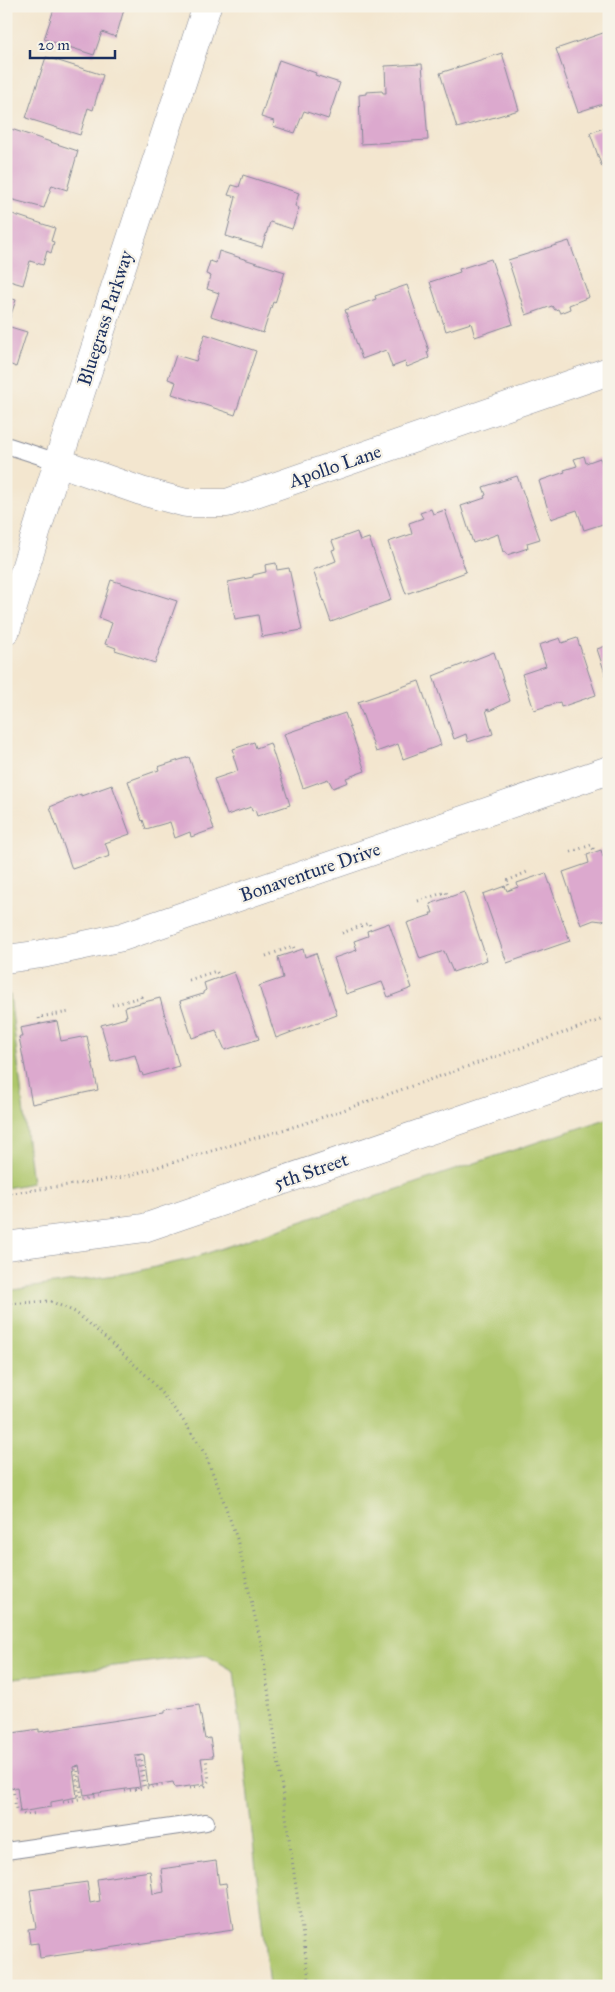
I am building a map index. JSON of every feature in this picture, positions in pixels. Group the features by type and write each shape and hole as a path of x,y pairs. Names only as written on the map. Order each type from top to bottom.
{"street":[{"name":"Bluegrass Parkway","path":"6,630 58,462 208,6"},
{"name":"Apollo Lane","path":"58,462 141,492 186,503 227,503 609,371"},
{"name":"Bonaventure Drive","path":"6,958 42,954 122,937 609,770"},
{"name":"5th Street","path":"6,1246 144,1228 609,1070"}],"lane":[{"path":"6,445 58,462"},
{"path":"6,1851 206,1822"}],"path":[{"path":"571,852 591,845 595,852"},
{"path":"510,890 506,881 527,872"},
{"path":"418,901 446,892 448,898"},
{"path":"342,933 369,923 371,929"},
{"path":"266,956 293,946 295,951"},
{"path":"189,980 216,971 220,977"},
{"path":"112,1005 141,997 142,1002"},
{"path":"40,1024 39,1017 70,1012"},
{"path":"6,1194 124,1177 306,1123 609,1017"},
{"path":"6,1304 40,1300 50,1301 75,1312 86,1320 148,1377 181,1417 205,1454 237,1539 262,1647 310,1986"},
{"path":"125,1791 143,1788 140,1756 145,1788 163,1785"},
{"path":"190,1788 205,1786 209,1780 206,1758"},
{"path":"63,1802 79,1799 76,1766 82,1798 100,1795"},
{"path":"13,1788 16,1809 25,1815 37,1813"}],"green space":[{"path":"6,994 10,995 32,1183 6,1188"},
{"path":"609,1118 609,1986 269,1986 234,1671 206,1655 6,1679 6,1291 129,1273 190,1259"}],"building":[{"path":"53,6 125,6 116,37 102,32 94,55 44,39 54,9"},
{"path":"609,31 609,102 578,112 556,49"},
{"path":"502,53 519,110 457,128 440,73"},
{"path":"46,57 103,75 93,110 88,108 80,135 26,118"},
{"path":"279,60 340,83 328,119 304,111 295,133 273,126 274,121 261,117"},
{"path":"422,64 428,140 361,144 359,95 366,94 366,92 382,91 386,93 385,66"},
{"path":"609,126 609,167 607,165 602,167 590,133"},
{"path":"11,129 78,151 67,190 52,185 44,208 6,198 6,144"},
{"path":"243,175 299,193 295,206 299,208 292,229 270,222 262,247 226,236 236,197 228,195 232,185 239,187"},
{"path":"6,212 55,228 51,241 54,242 51,253 47,251 43,265 30,261 23,285 6,280"},
{"path":"569,241 589,297 569,305 570,309 560,313 558,309 555,310 552,306 526,315 508,260"},
{"path":"219,251 285,272 263,333 211,316 219,293 207,289 211,276 206,274 210,261 216,263"},
{"path":"491,259 513,324 475,337 471,323 446,331 430,282 460,272 459,269"},
{"path":"407,285 429,351 427,352 429,358 407,367 405,362 392,367 386,350 362,359 345,310 376,299 375,296"},
{"path":"6,297 16,300 7,326 27,332 16,367 9,364 7,371"},
{"path":"205,334 256,351 235,415 172,394 176,382 168,379 176,355 196,361"},
{"path":"584,456 586,463 600,458 609,484 609,522 584,530 577,510 551,519 539,481 577,466 574,459"},
{"path":"517,476 540,539 527,543 528,548 507,555 505,551 503,552 498,534 473,543 461,506 485,498 484,496 486,495 483,487"},
{"path":"431,509 433,514 445,510 466,572 406,594 388,542 412,534 409,523 423,518 420,513"},
{"path":"357,532 360,541 369,538 391,600 331,622 313,570 336,561 332,550 335,549 332,541"},
{"path":"276,563 277,570 289,568 302,630 262,637 258,615 235,619 228,582 253,577 253,575 266,572 265,565"},
{"path":"111,580 177,601 155,663 115,650 116,648 105,644 112,623 99,618"},
{"path":"560,638 562,643 577,638 596,695 561,707 560,702 534,710 522,674 546,666 539,645"},
{"path":"609,645 609,682 608,682 597,649"},
{"path":"494,652 510,701 489,711 489,709 486,710 493,734 468,742 466,734 454,739 433,676"},
{"path":"419,681 441,745 403,759 398,744 376,752 358,702"},
{"path":"345,713 365,771 346,778 348,782 333,788 328,779 303,788 284,734"},
{"path":"254,742 256,748 270,743 290,805 257,816 255,810 252,811 251,807 227,815 214,779 238,771 233,749"},
{"path":"189,757 214,829 191,837 190,832 175,838 170,822 146,829 128,781 159,770 158,767"},
{"path":"112,785 130,834 105,843 110,856 72,869 50,807 81,794 81,796"},
{"path":"601,850 603,857 609,855 609,918 602,921 594,920 581,925 563,872 589,863 587,855"},
{"path":"546,873 570,941 507,963 483,894 505,886 507,891 518,887 517,883"},
{"path":"464,892 487,960 453,972 444,951 420,959 407,923 431,915 430,913 433,913 430,904"},
{"path":"389,923 412,988 388,997 382,982 346,994 334,958 357,950 354,941 368,936 367,931"},
{"path":"303,949 305,957 316,953 337,1015 276,1038 259,986 283,978 278,957"},
{"path":"234,972 259,1039 225,1050 216,1030 192,1038 180,1001 203,994 206,990 204,983"},
{"path":"160,998 179,1066 143,1076 142,1072 140,1073 135,1055 111,1061 101,1025 126,1018 125,1007"},
{"path":"57,1021 61,1041 87,1036 98,1090 32,1104 19,1037 22,1037 20,1028"},
{"path":"199,1705 205,1739 210,1738 213,1757 201,1758 205,1784 175,1788 173,1782 148,1786 144,1755 135,1756 140,1787 84,1795 79,1765 73,1767 77,1797 51,1802 51,1807 20,1812 17,1787 6,1789 6,1767 9,1767 6,1734 39,1729 39,1732 165,1713 165,1710"},
{"path":"216,1861 219,1884 226,1883 233,1930 40,1958 38,1943 30,1944 28,1929 36,1928 30,1890 87,1882 90,1903 100,1901 97,1879 150,1871 153,1894 164,1892 161,1869"}]}
